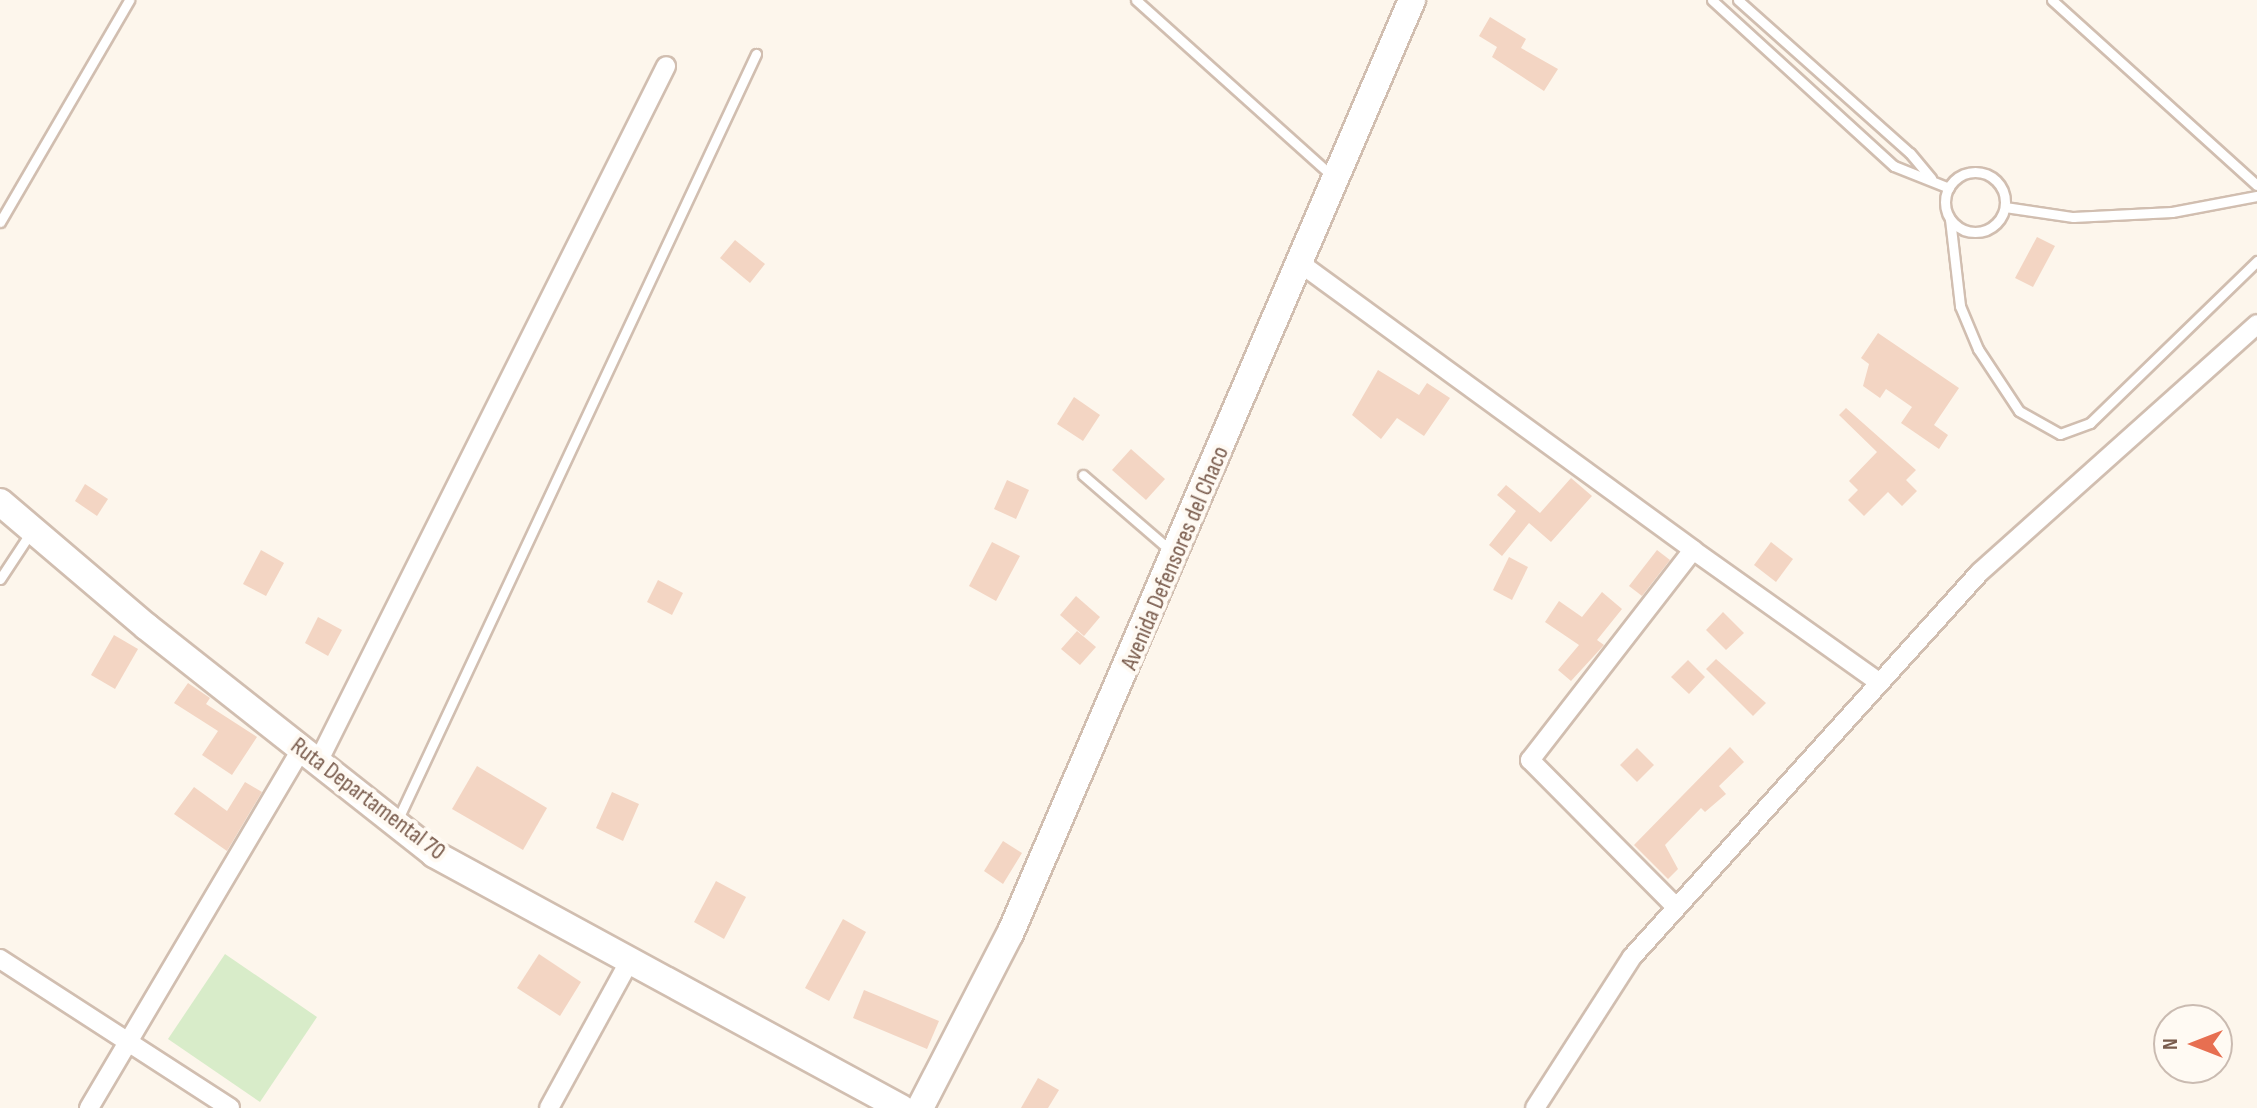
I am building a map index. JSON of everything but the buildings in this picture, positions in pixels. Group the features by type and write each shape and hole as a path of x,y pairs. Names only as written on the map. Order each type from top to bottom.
{"main road":[{"name":"Avenida Defensores del Chaco","path":"920,1108 1010,934 1177,556 1408,3"},
{"name":"Ruta Departamental 70","path":"0,502 434,854 901,1108"}],"street":[{"path":"89,1108 310,756 666,66"},
{"path":"1300,263 1879,682"},
{"path":"1535,1108 1632,957 1980,572 2257,324"},
{"path":"1675,906 1530,760 1693,550"},
{"path":"0,959 230,1108"},
{"path":"549,1108 630,960"}],"lane":[{"path":"0,222 129,0"},
{"path":"1136,0 1336,179"},
{"path":"1712,0 1894,166 1931,178 1949,188"},
{"path":"1738,0 1910,153 1931,178"},
{"path":"2052,0 2257,185"},
{"path":"396,824 756,54"},
{"path":"1950,219 1966,231 1987,231 2005,207 2001,186 1985,173 1964,174 1949,188 1950,219 1960,306 1978,349 2019,411 2045,430 2060,434 2090,423 2257,261"},
{"path":"2005,207 2073,217 2172,212 2257,196"},
{"path":"1083,475 1177,556"},
{"path":"0,579 33,529"}],"green space":[{"path":"225,954 317,1017 260,1102 168,1039"}]}
